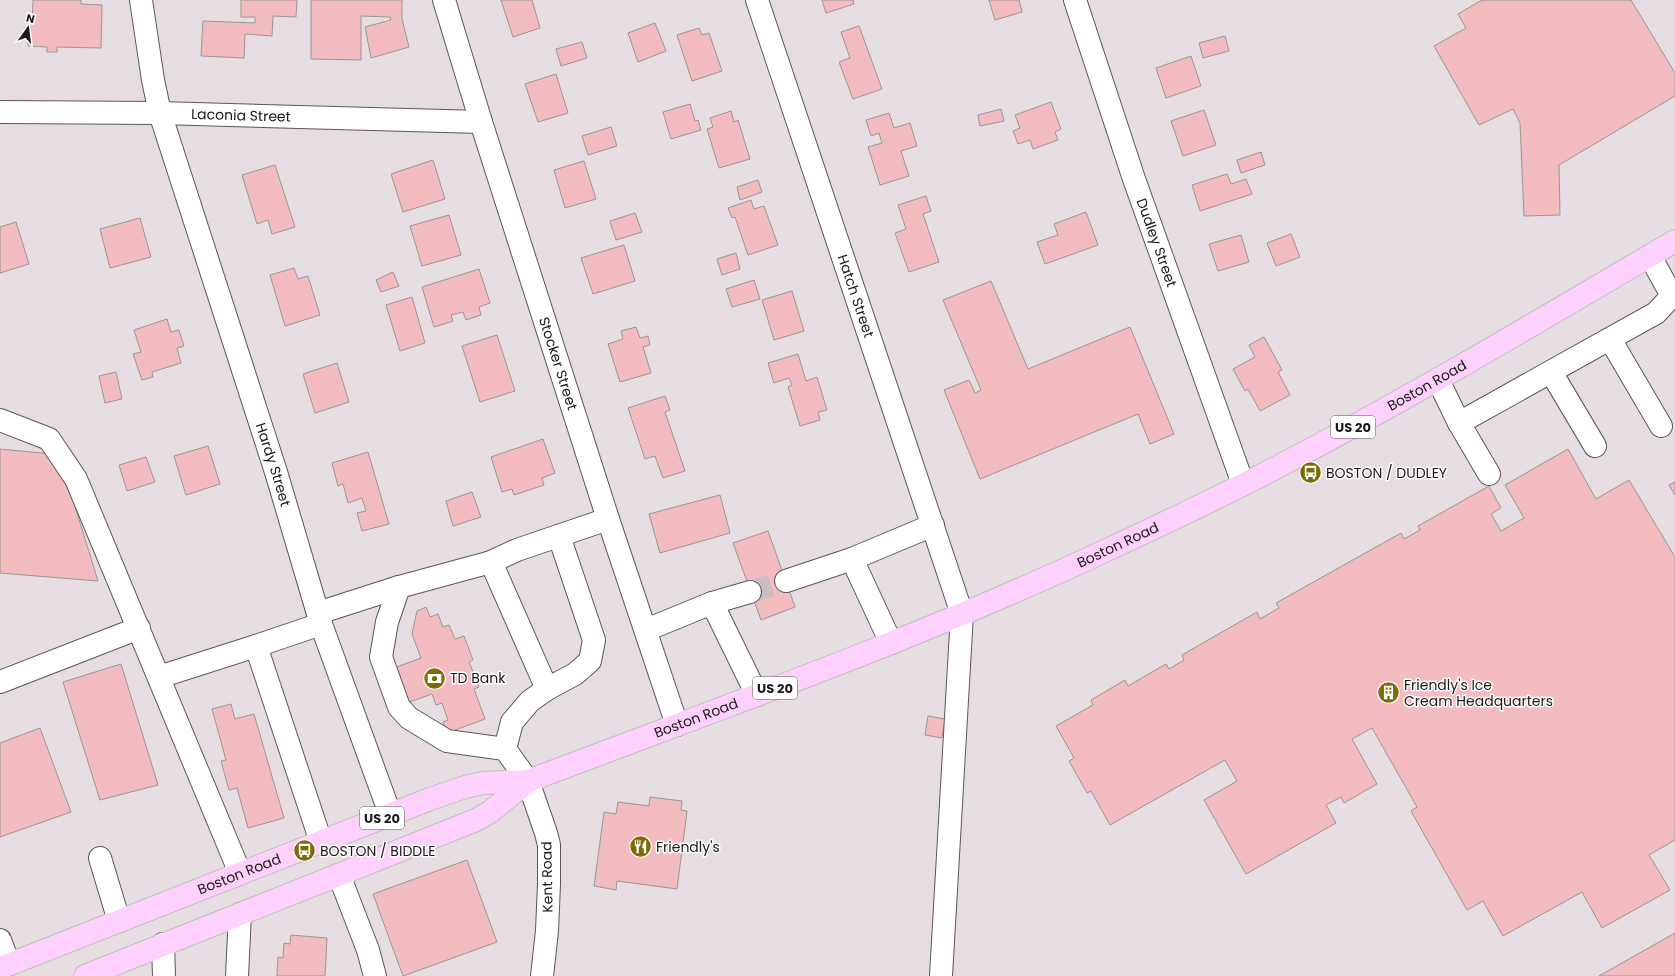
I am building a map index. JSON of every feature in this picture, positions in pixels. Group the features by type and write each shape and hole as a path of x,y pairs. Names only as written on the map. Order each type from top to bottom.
{"main road":[{"name":"Boston Road","path":"4,966 390,814 464,787 483,783 528,781 757,695 962,614 1107,550 1320,445 1438,380 1675,241"},
{"name":"Boston Road","path":"85,976 476,820 490,812 528,781"}],"street":[{"name":"Hardy Street","path":"141,0 153,80 160,113 276,472 319,619 390,814"},
{"name":"Stocker Street","path":"444,0 481,122 608,519 678,725"},
{"name":"Hatch Street","path":"757,0 962,614"},
{"name":"Dudley Street","path":"1075,0 1134,180 1243,484"},
{"name":"Laconia Street","path":"0,112 160,113 481,122"},
{"path":"1459,423 1656,313 1673,299 1650,256"},
{"path":"1610,339 1661,426"},
{"path":"1551,372 1595,446"},
{"path":"1438,380 1459,423 1489,474"},
{"path":"0,420 49,439 76,479 240,873"},
{"path":"159,676 256,646 399,587 491,562 517,550 608,519"},
{"path":"786,581 852,560 932,525"},
{"path":"399,587 387,622 381,657 399,707 409,718 447,742 505,749 512,722 530,701 547,689 575,674 590,661 594,640 559,536"},
{"path":"852,560 891,643"},
{"path":"491,562 547,689"},
{"path":"646,630 712,603 750,592"},
{"path":"712,603 757,695"},
{"path":"940,976 962,614"},
{"path":"0,682 139,628"},
{"path":"256,646 321,842"},
{"name":"Kent Road","path":"505,749 528,781 549,845 547,931 542,976"},
{"path":"100,858 119,921"},
{"path":"340,874 368,950 375,976"},
{"path":"237,976 240,914"},
{"path":"0,940 4,966"},
{"path":"163,944 164,976"}],"building":[{"path":"33,0 81,0 81,4 102,5 101,48 57,47 57,52 47,52 47,47 28,46 28,22 32,23"},
{"path":"241,0 297,0 296,17 273,16 272,36 245,34 244,58 201,56 203,21 255,23 255,17 241,17"},
{"path":"311,0 402,0 402,19 409,47 371,58 365,27 391,20 390,17 361,16 361,60 311,59"},
{"path":"501,0 532,0 540,28 513,37"},
{"path":"822,0 853,0 854,4 826,13"},
{"path":"989,0 1019,0 1022,12 995,20"},
{"path":"1482,0 1631,0 1675,73 1675,96 1559,165 1560,215 1524,216 1520,123 1513,109 1479,125 1434,46 1466,28 1458,14"},
{"path":"655,23 666,51 638,62 628,33"},
{"path":"859,26 882,89 853,99 839,62 850,58 841,32"},
{"path":"699,28 702,35 709,33 722,71 692,81 677,35"},
{"path":"1225,36 1229,51 1203,58 1199,43"},
{"path":"582,42 587,58 561,66 556,49"},
{"path":"1191,56 1201,86 1166,98 1156,68"},
{"path":"556,74 568,113 538,122 525,84"},
{"path":"1051,102 1061,129 1055,132 1058,140 1033,149 1030,140 1018,144 1013,131 1020,128 1015,115"},
{"path":"690,104 695,121 698,120 701,130 671,139 663,112"},
{"path":"1001,109 1004,121 980,126 978,115"},
{"path":"1204,110 1216,145 1183,156 1171,121"},
{"path":"731,111 734,122 738,120 750,159 719,168 707,129 713,127 710,118"},
{"path":"889,113 894,128 910,123 917,146 901,151 909,176 880,185 868,147 882,143 879,133 871,136 866,120"},
{"path":"611,127 617,146 588,155 582,136"},
{"path":"1261,152 1265,165 1241,173 1237,160"},
{"path":"433,160 445,199 403,212 391,174"},
{"path":"584,161 596,199 565,208 554,170"},
{"path":"275,165 295,227 272,234 268,220 257,224 242,175"},
{"path":"1227,174 1231,184 1246,179 1252,194 1200,211 1192,185"},
{"path":"758,180 762,192 740,200 737,187"},
{"path":"926,196 931,211 923,214 939,262 909,272 895,233 906,229 898,205"},
{"path":"751,200 754,209 764,206 778,245 748,255 735,217 732,218 728,208"},
{"path":"1086,212 1098,245 1045,264 1037,242 1058,235 1054,224"},
{"path":"635,213 642,232 616,240 610,221"},
{"path":"449,215 461,255 422,266 410,226"},
{"path":"140,218 151,257 110,268 100,229"},
{"path":"16,222 29,264 0,273 0,227"},
{"path":"1291,234 1300,257 1276,266 1267,243"},
{"path":"1241,235 1249,262 1218,271 1209,244"},
{"path":"624,245 635,281 593,294 581,258"},
{"path":"736,253 740,269 722,275 717,259"},
{"path":"294,268 298,279 308,276 320,315 285,326 270,275"},
{"path":"479,269 490,303 479,307 481,315 466,320 463,312 451,315 453,321 434,327 422,287"},
{"path":"393,272 399,286 381,292 376,280"},
{"path":"754,280 760,299 732,307 726,289"},
{"path":"991,281 1028,369 1130,327 1174,434 1150,444 1138,414 980,479 944,390 969,380 975,393 981,390 943,300"},
{"path":"792,291 804,331 774,340 762,300"},
{"path":"412,297 425,343 400,351 386,305"},
{"path":"167,319 171,332 179,330 184,346 177,348 181,363 152,372 153,377 142,380 133,354 141,352 134,330"},
{"path":"636,327 640,338 648,336 650,345 643,347 651,373 620,382 608,344 623,339 621,331"},
{"path":"497,335 515,391 480,402 462,346"},
{"path":"1264,337 1282,370 1278,372 1290,395 1260,411 1248,389 1245,391 1233,369 1255,357 1249,345"},
{"path":"798,354 806,381 817,377 827,410 818,412 820,420 800,426 788,387 792,385 789,378 774,383 768,363"},
{"path":"337,363 349,402 315,413 303,374"},
{"path":"116,372 122,399 105,403 99,376"},
{"path":"665,396 670,410 665,412 685,471 663,478 655,456 645,459 628,408"},
{"path":"543,439 555,473 542,478 544,485 514,495 512,489 502,492 491,457"},
{"path":"208,446 220,484 186,495 174,456"},
{"path":"0,449 52,454 74,503 98,581 0,573"},
{"name":"Friendly's Ice Cream Headquarters","path":"1568,449 1596,499 1629,480 1675,557 1675,840 1649,855 1670,890 1602,928 1582,892 1503,936 1483,901 1467,910 1411,811 1417,807 1372,728 1352,739 1377,784 1344,803 1341,797 1326,805 1336,823 1246,874 1204,800 1237,781 1225,760 1110,825 1091,791 1087,793 1069,761 1074,758 1056,726 1093,705 1091,700 1125,680 1128,686 1166,664 1169,669 1184,660 1182,655 1257,612 1260,619 1279,608 1276,603 1401,533 1404,539 1420,530 1418,526 1489,486 1501,508 1491,514 1501,531 1524,518 1505,485"},
{"path":"368,452 389,524 362,531 357,513 366,511 362,498 348,503 343,484 338,486 332,463"},
{"path":"146,457 155,482 127,491 119,465"},
{"path":"1675,482 1675,495 1669,485"},
{"path":"472,492 481,517 453,526 446,501"},
{"path":"720,495 730,533 660,553 649,514"},
{"path":"768,531 795,607 761,620 733,543"},
{"name":"TD Bank","path":"426,607 430,617 438,614 443,627 449,625 455,639 464,636 473,660 469,662 479,687 474,689 485,719 447,733 443,722 448,720 442,703 436,705 432,694 404,704 391,669 421,658 412,634 417,611"},
{"path":"121,664 158,785 100,800 63,682"},
{"path":"231,704 235,719 254,714 284,818 248,828 237,788 229,790 221,761 226,760 212,709"},
{"path":"928,716 945,719 942,738 925,735"},
{"path":"40,728 71,812 0,837 0,743"},
{"name":"Friendly's","path":"650,797 682,801 681,810 687,811 677,889 617,881 616,890 594,886 604,812 616,814 618,802 649,806"},
{"path":"467,860 497,942 403,976 373,894"},
{"path":"1675,933 1675,976 1599,976"},
{"path":"291,935 327,938 325,976 277,976 278,957 283,958 284,943 290,944"}],"tunnel":[{"path":"750,592 786,581"}],"place":[{"name":"BOSTON / DUDLEY","path":"1311,473"},
{"name":"TD Bank","path":"435,678"},
{"name":"Friendly's Ice Cream Headquarters","path":"1389,693"},
{"name":"Friendly's","path":"641,847"},
{"name":"BOSTON / BIDDLE","path":"304,851"}]}
